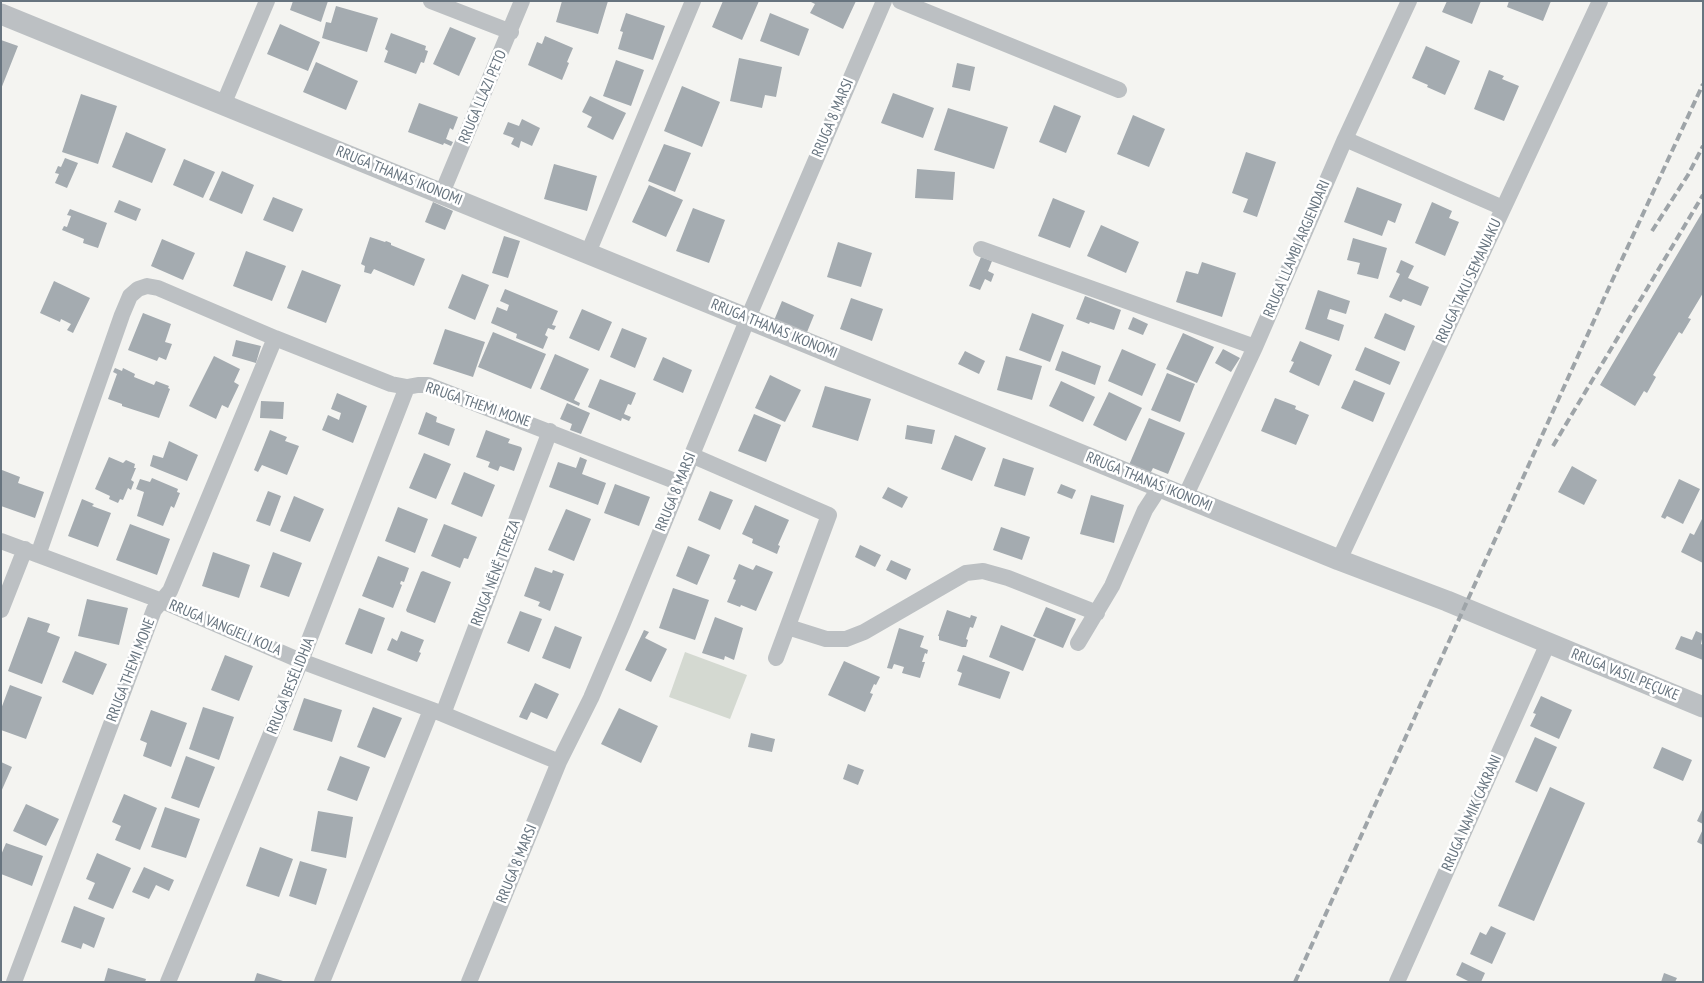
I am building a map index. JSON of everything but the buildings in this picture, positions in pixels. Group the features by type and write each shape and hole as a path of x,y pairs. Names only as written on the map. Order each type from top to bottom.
{"street":[{"path":"223,105 267,1"},
{"path":"431,1 511,32"},
{"name":"RRUGA LLAZI PETO","path":"442,192 511,32 522,1"},
{"path":"588,253 693,1"},
{"name":"RRUGA 8 MARSI","path":"469,982 559,762 591,698 748,318 884,1"},
{"path":"900,1 1119,90"},
{"name":"RRUGA LLAMBI ARGJENDARI","path":"1185,497 1255,347 1345,139 1409,1"},
{"name":"RRUGA TAKU SEMANJAKU","path":"1339,560 1600,1"},
{"name":"RRUGA THANAS IKONOMI","path":"1,14 442,192 1160,488 1447,601 1548,644"},
{"path":"1345,139 1503,208"},
{"path":"981,249 1255,347"},
{"name":"RRUGA THEMI MONE","path":"1,610 32,552 130,296 138,289 147,286 158,288 275,338 391,384 407,387 428,385 680,483"},
{"name":"RRUGA THEMI MONE","path":"14,982 154,610 170,591 275,338"},
{"name":"RRUGA BESËLIDHJA","path":"168,982 302,661 407,387"},
{"name":"RRUGA NËNË TEREZA","path":"322,982 437,712 550,431"},
{"path":"691,456 829,515 776,658"},
{"path":"1078,643 1112,586 1145,510 1160,488"},
{"name":"RRUGA VANGJELI KOLA","path":"1,541 162,601 302,661 437,712 559,762"},
{"path":"788,627 826,639 846,639 864,632 966,573 983,571 1008,578 1097,613"},
{"name":"RRUGA VASIL PEÇUKE","path":"1548,644 1703,707"},
{"name":"RRUGA NAMIK CAKRANI","path":"1397,982 1548,644"}],"shaded area":[{"path":"685,652 747,675 730,719 669,697"}],"railway":[{"path":"1295,982 1703,84"},
{"path":"1652,231 1688,175 1703,146"},
{"path":"1553,446 1703,195"}]}
